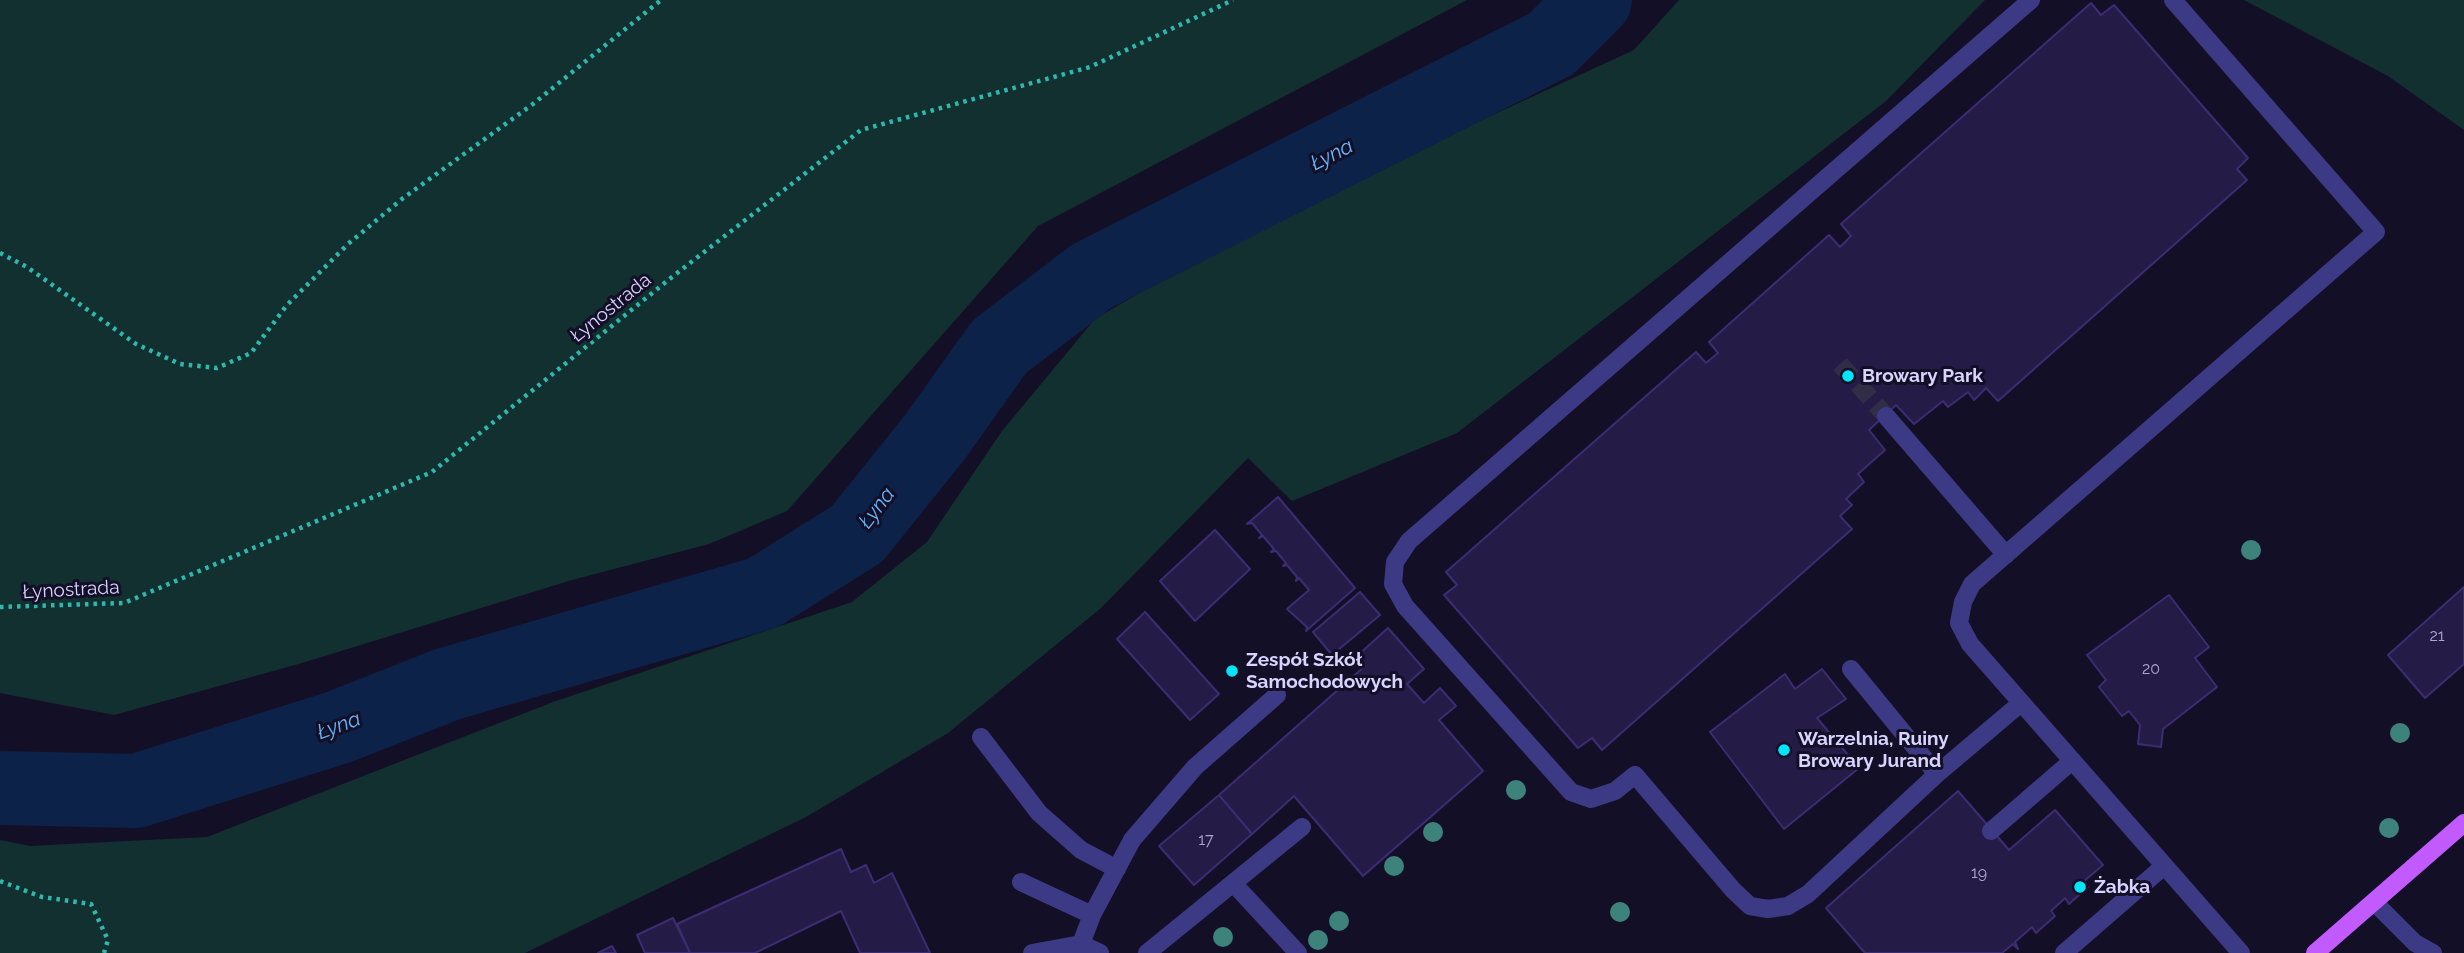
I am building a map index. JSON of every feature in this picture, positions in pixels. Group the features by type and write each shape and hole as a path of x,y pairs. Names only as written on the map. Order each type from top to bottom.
{"main road":[{"path":"2315,953 2464,823"}],"street":[{"path":"2021,703 1937,774 1808,894 1788,906 1768,909 1750,906 1733,890 1635,775 1615,791 1591,799 1570,792 1405,606 1393,584 1395,562 1409,541 2031,0"},
{"path":"2173,0 2376,232 1972,584 1963,602 1959,623 1970,644 2241,953"},
{"path":"1886,416 2006,555"},
{"path":"1851,669 1937,774"},
{"path":"1081,944 1092,915 1132,840 1195,766 1277,695"},
{"path":"981,737 1039,813 1081,850 1116,869"},
{"path":"1992,831 2072,761"},
{"path":"1147,953 1302,827"},
{"path":"2064,953 2164,866"},
{"path":"1021,881 1092,915"},
{"path":"1233,883 1298,953"},
{"path":"2374,902 2415,943 2433,953"},
{"path":"1032,953 1081,944 1100,953"}],"path":[{"path":"0,253 27,267 136,344 180,364 217,368 251,353 287,305 348,244 384,214 597,54 661,0"},
{"name":"Łynostrada","path":"0,607 124,603 432,472 672,277 861,130 1090,67 1233,0"},
{"path":"0,881 42,897 91,904 108,940 104,953"}],"green space":[{"path":"0,0 1467,0 1038,226 787,511 709,544 572,580 302,663 114,715 0,693"},
{"path":"1679,0 1985,0 1886,101 1457,433 1292,501 1248,458 1101,608 948,733 806,817 525,953 0,953 0,840 30,846 207,837 553,702 852,602 927,542 1002,431 1095,319 1264,220 1634,50"},
{"path":"2244,0 2464,0 2464,130 2388,76"}],"building":[{"name":"Browary Park","path":"2091,3 2101,15 2114,5 2248,158 2237,169 2247,180 1998,401 1986,388 1974,400 1968,392 1948,407 1943,401 1914,424 1896,405 1869,430 1885,450 1858,474 1864,482 1846,499 1852,505 1840,516 1852,529 1602,750 1592,738 1578,748 1444,595 1457,585 1446,572 1696,352 1706,363 1718,353 1709,342 1829,235 1840,247 1851,236 1841,224"},
{"path":"1278,497 1355,588 1306,631 1307,627 1287,609 1309,590 1299,578 1296,581 1297,577 1287,565 1283,566 1286,563 1276,551 1271,552 1274,549 1263,536 1259,538 1262,535 1252,523 1247,524"},
{"path":"1215,530 1250,569 1195,621 1160,581"},
{"path":"2464,587 2464,664 2425,698 2388,655"},
{"path":"1360,592 1380,615 1332,655 1313,632"},
{"path":"2169,595 2209,647 2195,658 2217,687 2163,729 2161,747 2138,744 2140,725 2129,711 2122,716 2099,687 2106,680 2087,655"},
{"path":"1145,612 1219,694 1190,720 1117,639"},
{"path":"1388,628 1424,669 1407,684 1424,703 1440,688 1456,706 1439,720 1483,771 1363,876 1294,796 1252,834 1219,795 1365,666 1357,656"},
{"name":"Warzelnia, Ruiny Browary Jurand","path":"1822,669 1846,699 1817,718 1859,768 1784,829 1710,732 1785,674 1795,689"},
{"path":"1958,791 2009,850 2055,810 2103,865 2083,882 2088,887 2069,904 2065,898 2051,911 2055,916 2036,933 2032,927 2015,942 2018,949 2013,944 2002,953 1865,953 1826,908"},
{"path":"1219,795 1252,834 1194,885 1159,846"},
{"path":"841,849 851,872 866,865 874,883 892,873 930,953 860,953 841,911 755,953 690,953 677,924"},
{"path":"673,918 690,953 645,953 637,935"},
{"path":"612,946 616,953 598,953"}],"waterway":[{"name":"Łyna","path":"0,788 136,791 339,727 448,684 763,593 857,534 935,437 999,347 1092,276 1551,44 1595,0"}],"tunnel":[{"path":"1840,364 1886,416"}],"place":[{"name":"Browary Park","path":"1848,376"},
{"name":"Zespół Szkół Samochodowych","path":"1232,671"},
{"name":"Warzelnia, Ruiny Browary Jurand","path":"1784,750"},
{"name":"Żabka","path":"2080,887"}]}
